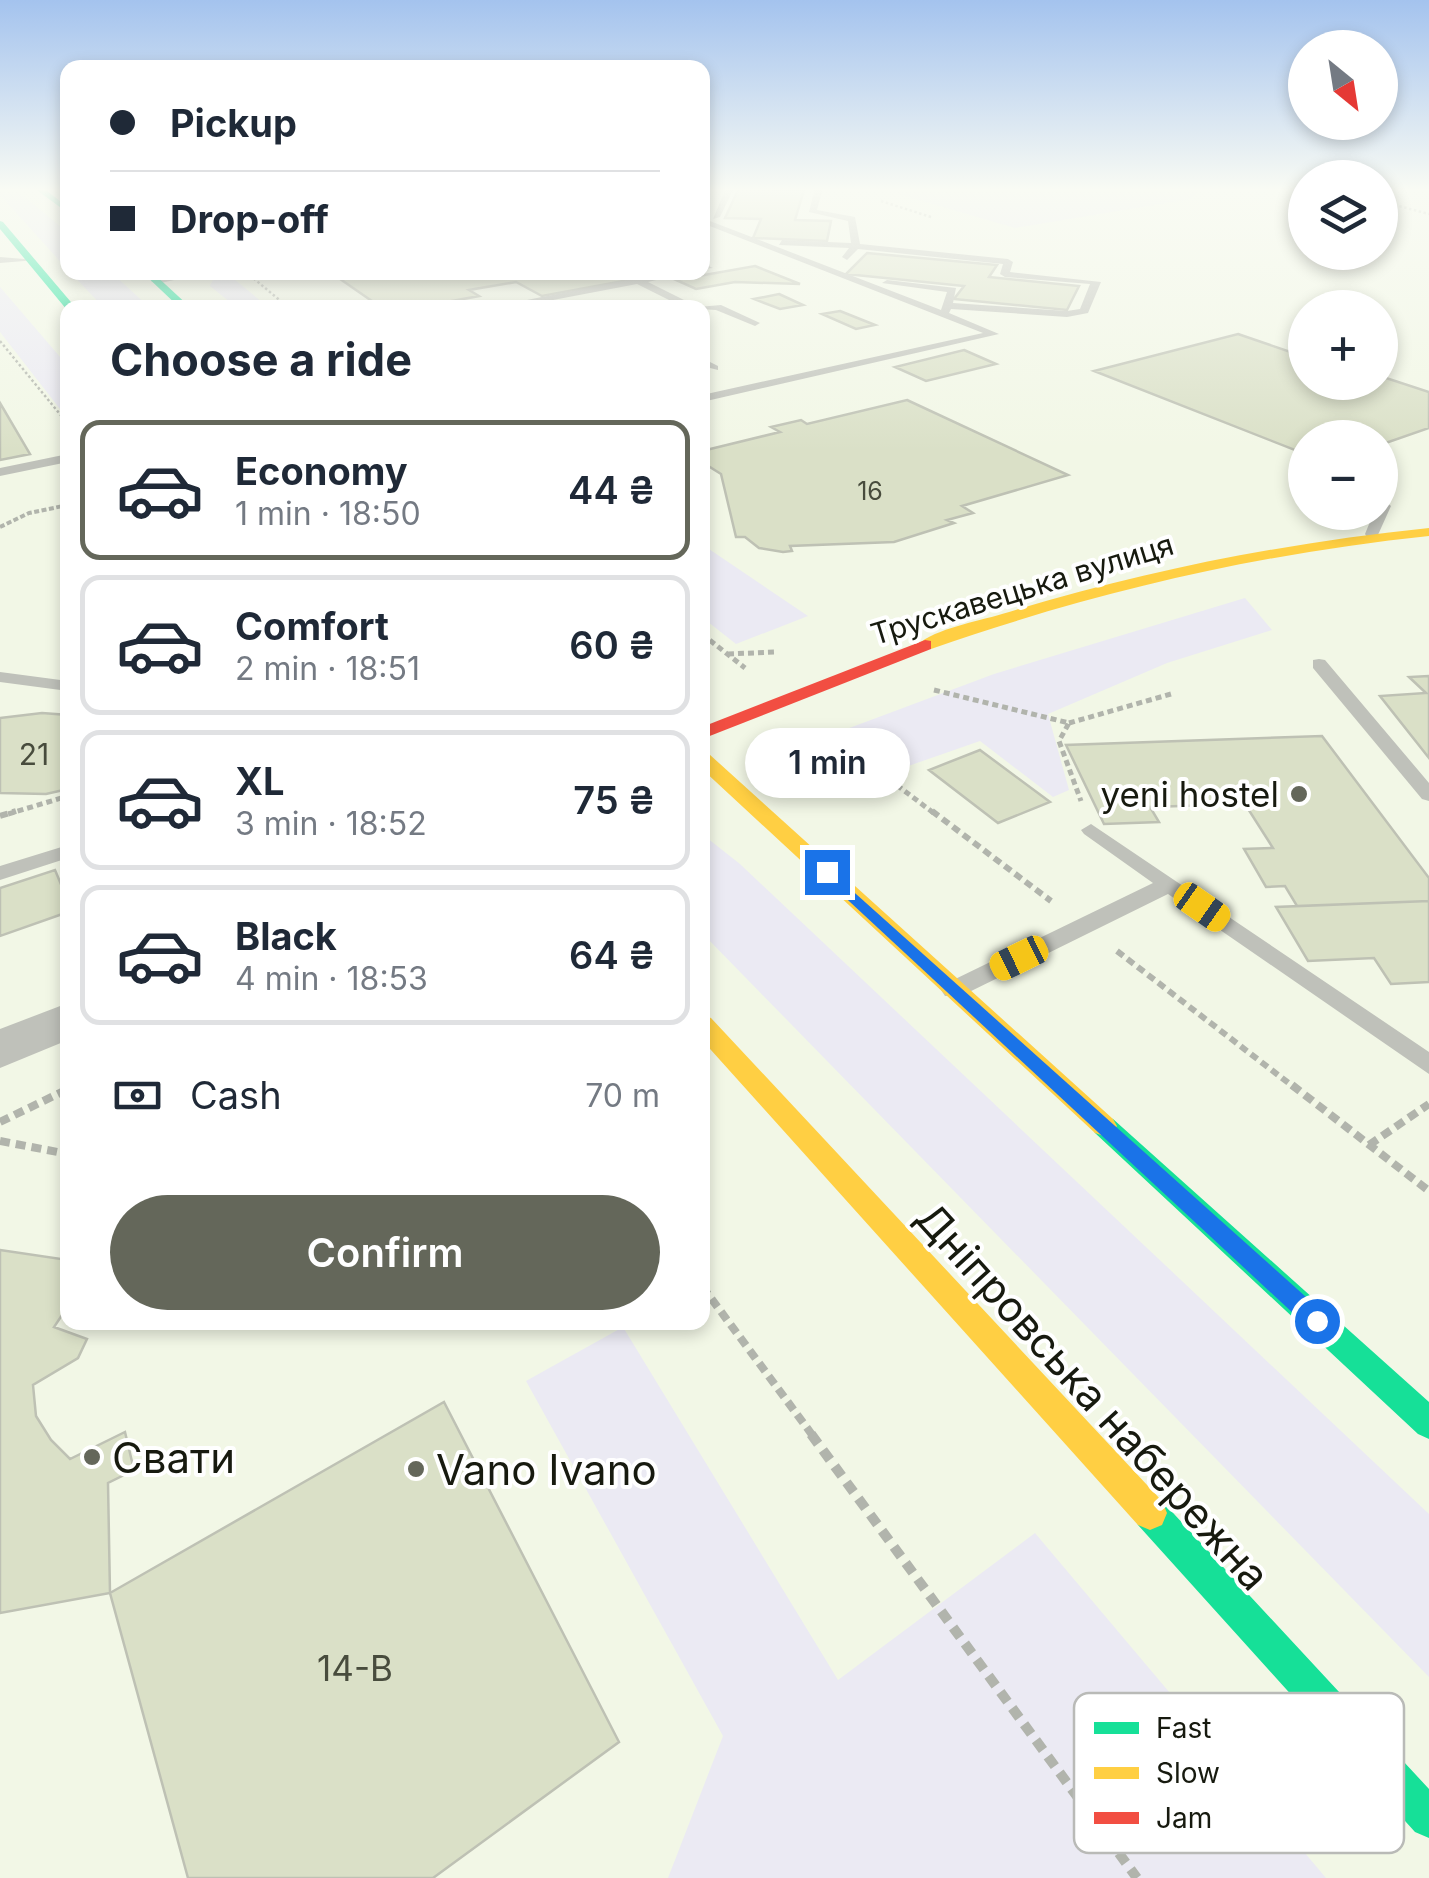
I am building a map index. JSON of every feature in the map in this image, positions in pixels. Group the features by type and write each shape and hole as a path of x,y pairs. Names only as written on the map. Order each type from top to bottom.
{"main road":[{"path":"44,276 64,300"},
{"path":"154,280 177,300"},
{"name":"Трускавецька вулиця","path":"710,730 783,698 982,626 1118,584 1372,534 1429,532"},
{"path":"710,765 1429,1423"},
{"name":"Дніпровська набережна","path":"710,1033 1315,1693"},
{"name":"Дніпровська набережна","path":"1404,1791 1429,1818"}],"street":[{"path":"0,1050 60,1024"}],"lane":[{"path":"710,397 994,334 946,310 846,276"},
{"path":"946,310 1068,314 1084,311 1096,282 1024,276"},
{"path":"536,300 644,280"},
{"path":"856,280 953,290 946,310"},
{"path":"639,281 678,300"},
{"path":"710,308 718,307 755,324"},
{"path":"0,472 60,460"},
{"path":"1372,534 1374,530"},
{"path":"1319,664 1429,795"},
{"path":"0,677 60,685"},
{"path":"1091,830 1429,1064"},
{"path":"0,873 60,854"},
{"path":"953,990 1170,884"}],"path":[{"path":"256,280 280,300"},
{"path":"0,341 60,414"},
{"path":"0,527 29,513 60,507"},
{"path":"928,688 1069,723 1171,694"},
{"path":"1069,723 1059,740 1091,830"},
{"path":"0,816 60,798"},
{"path":"0,1122 60,1093"},
{"path":"1370,1145 1429,1104"},
{"path":"0,1141 60,1152"},
{"path":"710,1297 1074,1792"},
{"path":"1119,1853 1137,1878"}],"shaded area":[{"path":"78,280 120,280 141,300 96,300"},
{"path":"213,280 235,280 260,300 227,300 210,286"},
{"path":"0,287 60,357 60,409 0,332"},
{"path":"710,550 808,616 736,644 710,624"},
{"path":"1245,598 1272,630 1167,663 1048,714 1069,790 1053,797 980,741 894,771 844,730 994,674"},
{"path":"800,733 834,760 833,789 811,797 784,767 786,751"},
{"path":"710,840 740,864 1429,1514 1429,1677 710,941"},
{"path":"618,1330 625,1330 838,1680 1035,1533 1170,1693 1074,1693 1074,1853 1305,1853 1326,1878 668,1878 723,1736 526,1381"}],"building":[{"path":"779,276 800,284 735,282 696,289 676,280"},
{"path":"862,276 990,276 1079,286 1067,310 954,299 964,286"},
{"path":"342,280 629,280 542,296 516,282 469,290 479,296 457,300 370,300"},
{"path":"779,294 803,305 780,309 754,299"},
{"path":"840,311 875,325 856,329 822,314"},
{"path":"1238,334 1288,351 1288,400 1398,400 1398,382 1429,392 1429,428 1398,439 1398,420 1288,420 1288,447 1094,371"},
{"path":"964,350 996,364 926,381 895,367"},
{"path":"907,400 1068,475 962,506 973,513 894,542 790,546 792,551 783,552 759,548 745,537 736,537 721,474 710,467 710,449 780,432 771,427 801,420 807,424"},
{"path":"0,403 30,454 0,460"},
{"path":"1429,676 1429,758 1380,696 1426,693 1409,677"},
{"path":"60,714 60,791 0,793 0,718"},
{"path":"1322,736 1429,878 1429,901 1297,906 1285,886 1266,887 1244,849 1273,848 1245,804 1150,807 1159,822 1104,824 1066,745"},
{"path":"980,750 1050,802 998,823 929,770"},
{"path":"55,870 60,882 60,915 0,936 0,888"},
{"path":"1429,901 1429,982 1391,984 1374,958 1308,961 1276,907"},
{"path":"0,1250 60,1259 60,1318 54,1327 87,1339 78,1358 33,1385 36,1416 51,1440 70,1459 125,1432 134,1470 108,1483 110,1593 0,1613"},
{"path":"444,1402 619,1742 433,1878 188,1878 110,1593"}],"traffic: fast":[{"path":"44,276 64,300"},
{"path":"155,280 177,300"},
{"path":"1104,1126 1429,1423"},
{"path":"1150,1513 1315,1693"},
{"path":"1404,1791 1429,1818"}],"traffic: slow":[{"path":"925,645 1048,605 1173,572 1300,548 1429,532"},
{"path":"710,765 1104,1126"},
{"path":"710,1033 1150,1513"}],"traffic: jam":[{"path":"710,731 925,645"}],"place":[{"name":"yeni hostel","path":"1299,794"},
{"name":"Свати","path":"92,1457"},
{"name":"Vano Ivano","path":"416,1469"}],"route":[{"path":"827,872 1317,1321"}]}
